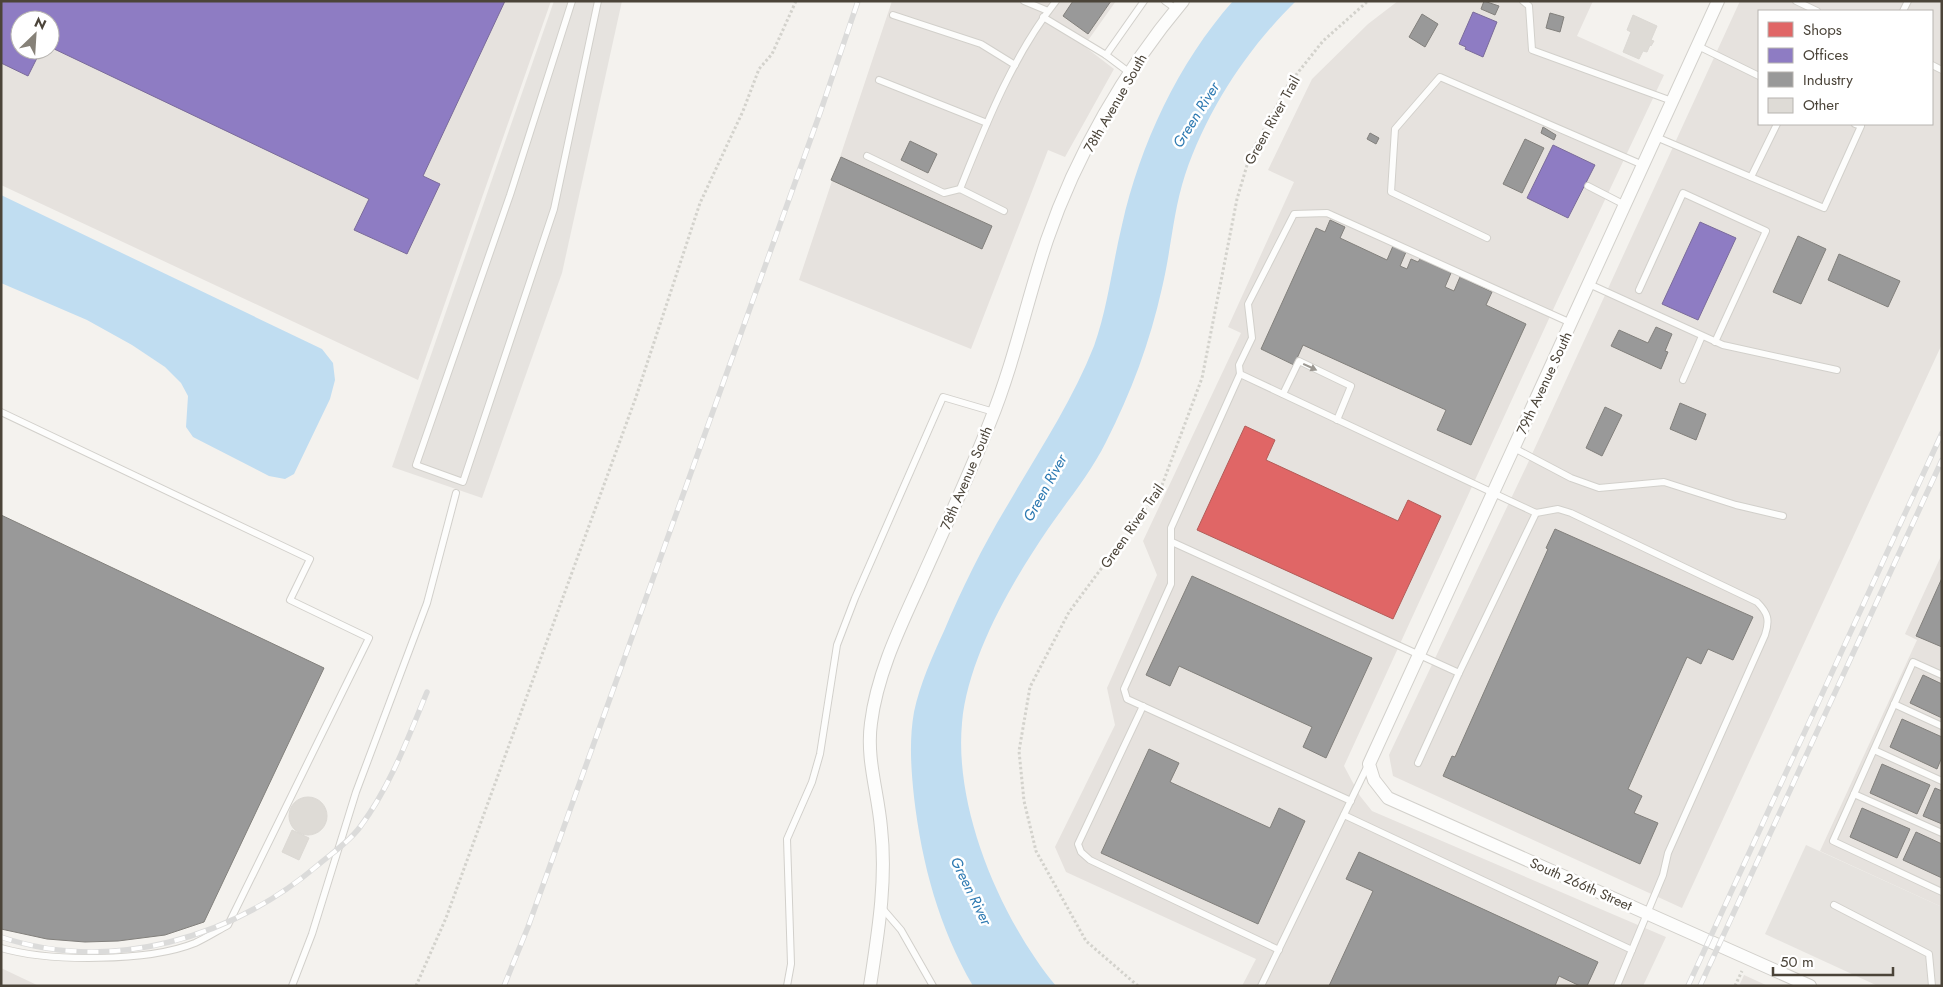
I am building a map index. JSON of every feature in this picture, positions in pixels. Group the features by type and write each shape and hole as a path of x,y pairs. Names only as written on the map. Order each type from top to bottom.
{"street":[{"name":"79th Avenue South","path":"1369,764 1718,1"},
{"name":"78th Avenue South","path":"870,986 882,908 884,865 881,826 872,778 869,745 873,712 887,661 994,412 1055,220 1095,134 1130,74 1180,5"},
{"name":"South 266th Street","path":"1369,764 1374,780 1388,798 1810,986"}],"lane":[{"path":"572,1 510,194 416,465 463,482 554,209 598,1"},
{"path":"1024,1 1048,11"},
{"path":"960,189 987,123 1015,65 1043,17 1056,1"},
{"path":"1106,55 1144,1"},
{"path":"1165,1 1180,5"},
{"path":"1523,1 1529,6 1532,50 1672,101"},
{"path":"1796,1 1815,10"},
{"path":"893,15 981,44 1015,65"},
{"path":"1043,17 1106,55 1130,74"},
{"path":"1698,46 1758,76"},
{"path":"1487,238 1391,192 1396,129 1440,77 1643,165"},
{"path":"879,80 987,123"},
{"path":"1751,177 1776,125"},
{"path":"1656,137 1824,208 1861,126 1858,125"},
{"path":"867,156 944,192 960,189 1004,211"},
{"path":"1588,186 1625,205"},
{"path":"1639,290 1683,193 1766,231 1715,342"},
{"path":"1351,801 1127,699 1124,689 1171,584 1171,528 1240,374 1239,365 1252,338 1248,304 1294,214 1327,213 1571,322"},
{"path":"1589,284 1715,342 1837,370"},
{"path":"1683,380 1702,336"},
{"path":"1284,394 1299,361 1351,386 1337,420"},
{"path":"1240,374 1536,513 1558,509 1571,514 1757,602 1766,611 1769,622 1668,852 1664,875 1616,986"},
{"path":"787,986 791,964 787,839 812,782 820,754 837,645 855,598 943,397 994,412"},
{"path":"1,412 310,559 290,600 369,638 228,925 194,943 150,954 94,957 33,956 1,948"},
{"path":"1514,448 1571,478 1599,488 1664,482 1728,502 1783,516"},
{"path":"292,986 312,934 356,792 427,603 456,492"},
{"path":"1418,763 1536,513"},
{"path":"1172,542 1459,673"},
{"path":"1942,675 1913,662 1833,841 1942,892"},
{"path":"1894,704 1942,726"},
{"path":"1143,706 1078,844 1081,852 1090,860 1279,950"},
{"path":"1874,750 1942,781"},
{"path":"1262,986 1369,764"},
{"path":"1854,794 1942,833"},
{"path":"1344,815 1632,950"},
{"path":"1834,904 1929,954 1932,986"},
{"path":"882,908 901,930 933,986"}],"path":[{"path":"416,986 446,918 632,406 700,203 743,111 760,69 772,54 796,1"},
{"name":"Green River Trail","path":"1138,986 1086,941 1036,851 1024,801 1019,751 1030,687 1069,612 1161,488 1202,378 1237,199 1250,155 1288,85 1323,40 1368,1"}],"shaded area":[{"path":"1,1 551,1 418,380 1,185"},
{"path":"554,1 622,1 562,273 482,498 392,467"},
{"path":"892,1 1116,1 1084,46 1114,69 1065,157 1048,150 971,349 799,280"},
{"path":"1398,1 1593,1 1577,36 1664,75 1558,299 1344,766 1360,796 1372,811 1666,937 1643,986 1242,986 1256,959 1066,872 1055,847 1115,725 1107,688 1157,575 1143,541 1241,333 1228,327 1294,182 1268,170 1312,79 1368,24"},
{"path":"1740,1 1942,1 1942,344 1682,908 1393,776 1389,755 1527,465"},
{"path":"1942,554 1942,907 1820,851 1917,640 1905,634"},
{"path":"1806,845 1942,907 1942,986 1878,986 1765,934"},
{"path":"1,968 39,986 1,986"},
{"path":"1744,975 1768,986 1739,986"}],"water":[{"name":"Green River","path":"1233,1 1296,1 1261,39 1245,60 1230,82 1205,127 1194,151 1181,189 1157,308 1146,348 1132,386 1100,454 1034,550 1007,596 982,647 966,698 962,723 961,757 974,827 985,862 1017,929 1056,986 973,986 951,941 927,871 917,822 911,765 911,733 914,712 931,661 973,567 1065,408 1094,346 1103,316 1118,240 1130,195 1139,165 1164,106 1178,78 1195,51"},
{"path":"1,195 322,349 333,363 335,380 330,399 294,474 285,479 269,476 193,437 186,427 188,396 181,383 165,367 132,345 87,320 1,283"}],"building: Shops":[{"path":"1245,426 1275,440 1266,460 1398,521 1408,500 1441,516 1393,619 1197,530"}],"building: Offices":[{"path":"1,1 505,1 423,176 440,184 407,254 354,230 369,199 60,52 60,10 10,10 10,60 36,60 28,76 1,63"},
{"path":"1473,12 1497,22 1483,57 1465,49 1466,47 1459,44"},
{"path":"1553,145 1595,165 1568,218 1527,198"},
{"path":"1700,222 1736,238 1698,320 1662,304"}],"building: Industry":[{"path":"1073,1 1111,1 1088,34 1063,16"},
{"path":"1484,1 1499,6 1495,15 1481,9"},
{"path":"1550,13 1564,17 1560,32 1546,28"},
{"path":"1422,14 1438,24 1425,47 1409,37"},
{"path":"1543,127 1556,135 1554,140 1541,133"},
{"path":"1370,133 1379,138 1376,144 1367,139"},
{"path":"1525,139 1544,148 1522,193 1503,184"},
{"path":"910,141 937,154 928,173 901,160"},
{"path":"841,157 992,226 982,249 831,180"},
{"path":"1330,220 1345,227 1340,238 1387,260 1393,246 1406,252 1400,266 1407,269 1411,259 1418,262 1420,259 1451,273 1445,287 1454,291 1460,277 1492,292 1486,305 1526,324 1471,445 1437,430 1446,410 1303,345 1294,365 1261,349 1316,228 1325,232"},
{"path":"1798,236 1826,249 1801,304 1773,292"},
{"path":"1839,254 1900,281 1888,307 1828,280"},
{"path":"1656,327 1672,334 1665,351 1668,352 1661,369 1611,346 1619,330 1648,343"},
{"path":"1680,403 1706,414 1696,440 1670,429"},
{"path":"1605,407 1622,415 1602,456 1586,448"},
{"path":"1,515 324,668 204,922 165,935 118,941 85,942 47,939 1,929"},
{"path":"1555,529 1753,617 1733,660 1708,649 1701,664 1687,657 1628,789 1642,796 1634,813 1658,823 1640,864 1443,776 1452,756 1455,757 1548,549 1546,548"},
{"path":"1192,576 1372,658 1326,758 1303,747 1312,727 1179,666 1170,686 1146,675"},
{"path":"1942,578 1942,647 1916,636"},
{"path":"1923,675 1942,684 1942,718 1910,703"},
{"path":"1902,719 1942,737 1942,757 1937,769 1890,747"},
{"path":"1149,749 1179,763 1170,782 1270,828 1279,808 1305,821 1258,924 1101,853"},
{"path":"1882,764 1930,785 1917,814 1870,793"},
{"path":"1935,788 1942,791 1942,824 1923,816"},
{"path":"1862,808 1910,829 1897,858 1850,837"},
{"path":"1916,832 1942,844 1942,878 1903,860"},
{"path":"1359,852 1598,962 1587,986 1580,986 1559,976 1555,986 1329,986 1373,891 1346,879"}],"building: Other":[{"path":"1633,15 1657,26 1651,40 1654,41 1647,52 1643,51 1639,59 1623,52 1631,32 1627,30"},
{"path":"308,797 321,803 327,816 321,829 308,835 295,829 289,816 295,803"},
{"path":"292,830 309,838 299,860 282,852"}],"railway":[{"path":"504,986 528,927 820,113 858,1"},
{"path":"1688,986 1942,433"},
{"path":"1700,986 1942,460"},
{"path":"1,937 43,948 85,952 127,950 168,942 209,930 248,912 284,891 356,832 371,812 389,779 427,692"}]}
